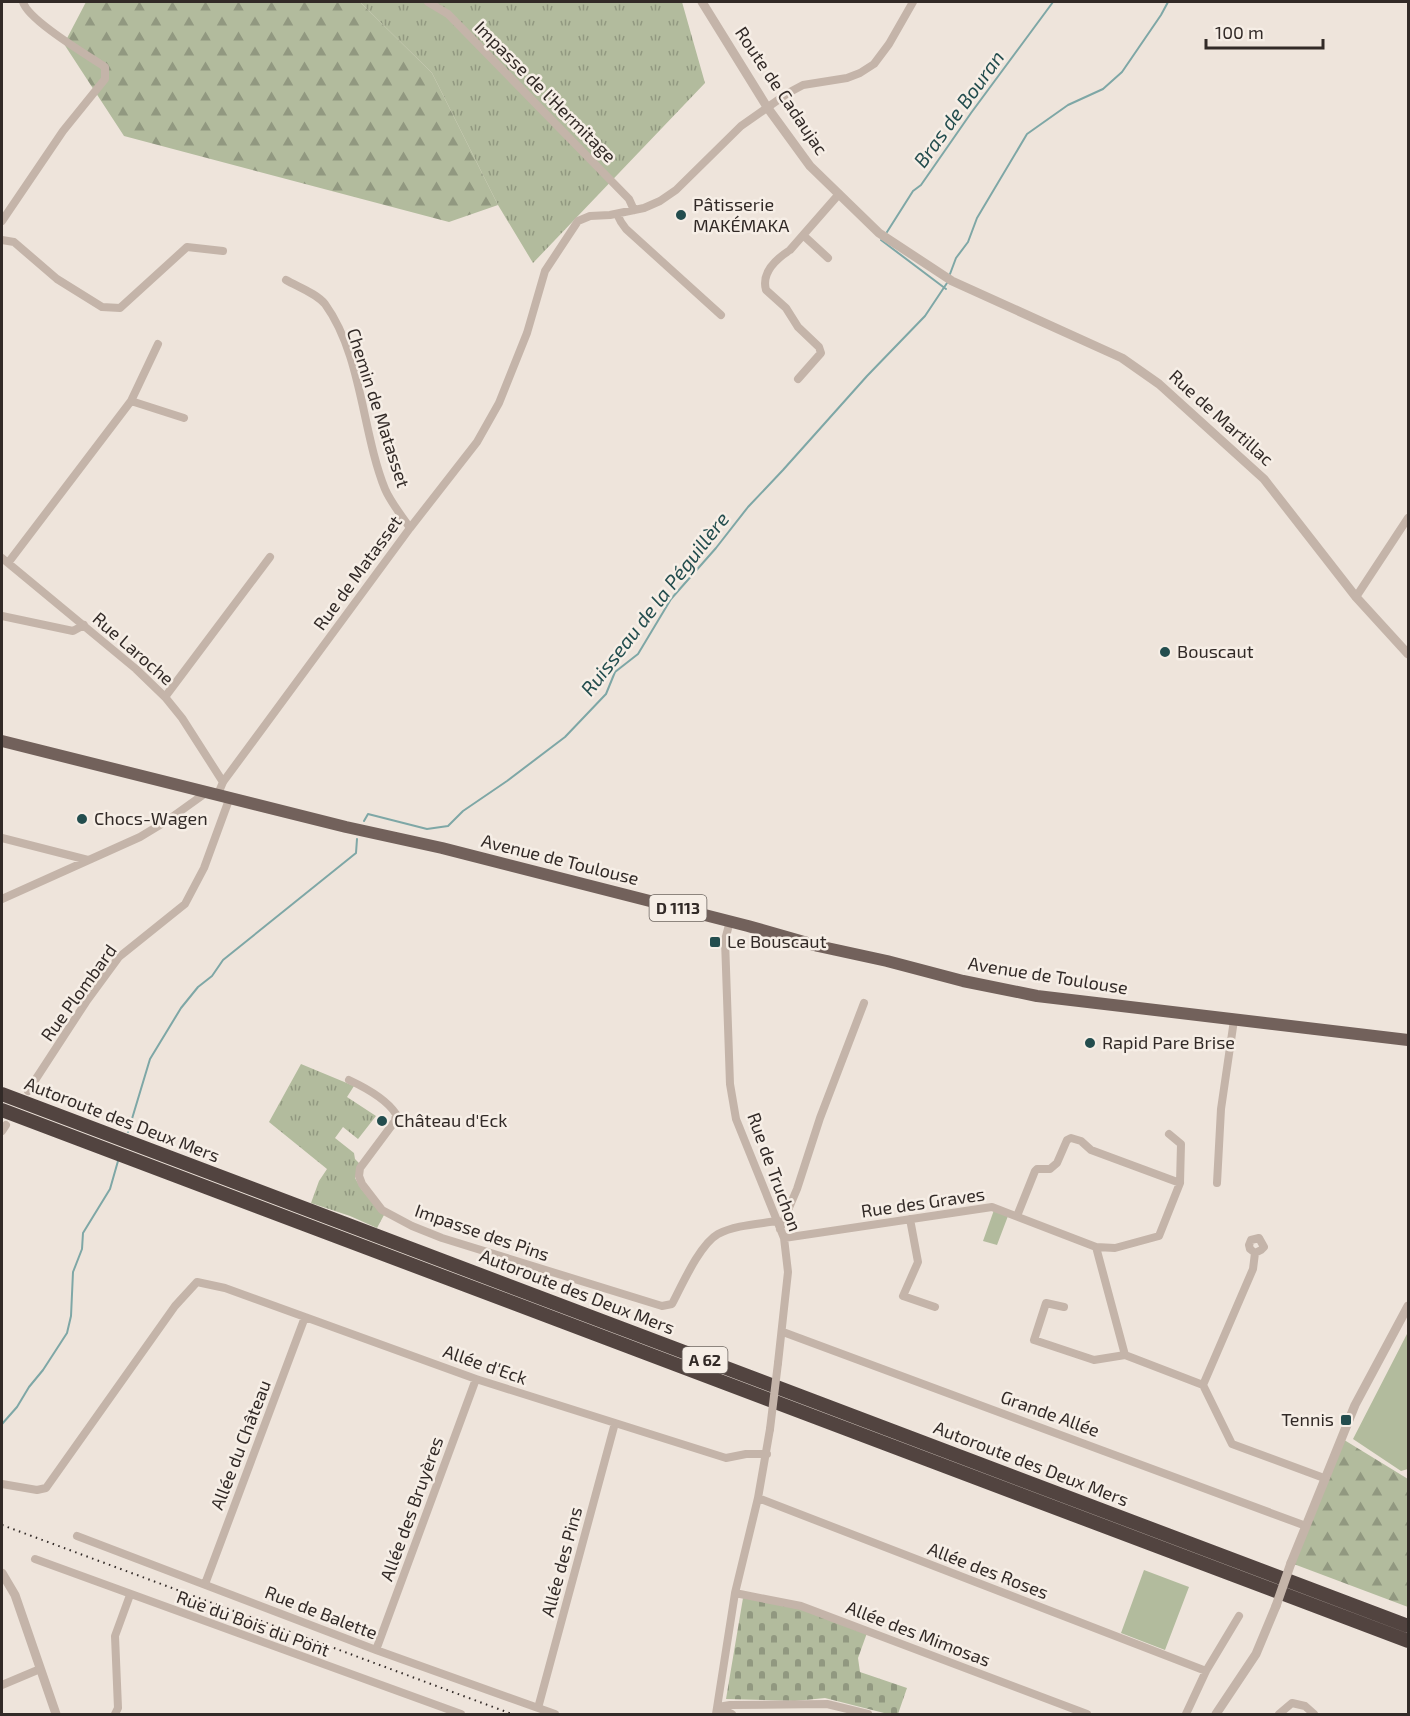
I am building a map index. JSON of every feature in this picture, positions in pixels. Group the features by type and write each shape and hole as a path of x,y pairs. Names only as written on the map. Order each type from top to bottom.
{"highway":[{"name":"Autoroute des Deux Mers","path":"2,1094 1408,1626"},
{"name":"Autoroute des Deux Mers","path":"2,1110 1408,1641"}],"main road":[{"name":"Avenue de Toulouse","path":"2,741 963,981 1026,994 1406,1040"}],"street":[{"path":"2,221 63,131 105,79 105,67 25,9 23,2"},
{"name":"Impasse de l'Hermitage","path":"428,2 448,14 629,199 634,210"},
{"name":"Route de Cadaujac","path":"702,2 767,107 810,166 879,233 952,281"},
{"name":"Rue de Matasset","path":"218,794 223,782 410,528 477,442 499,403 527,333 545,271 578,221 590,216 634,210 660,201 676,190 741,126 767,107 803,85 847,78 874,64 889,44 913,2"},
{"path":"798,379 821,353 819,347 798,327 786,308 766,290 764,284 768,270 839,194"},
{"path":"617,214 626,229 721,315"},
{"path":"803,235 828,258"},
{"path":"2,240 14,242 57,279 102,307 120,308 187,247 223,250"},
{"name":"Chemin de Matasset","path":"286,280 324,303 341,334 361,396 386,491 410,528"},
{"name":"Rue de Martillac","path":"952,281 1122,358 1159,384 1264,479 1356,597 1408,654"},
{"path":"5,560 132,401 158,344"},
{"path":"132,401 184,418"},
{"path":"1356,597 1408,518"},
{"path":"165,697 270,557"},
{"name":"Rue Laroche","path":"5,560 136,669 165,697 182,718 223,782"},
{"path":"2,616 73,631 84,626"},
{"path":"2,899 140,837 218,794"},
{"name":"Rue Plombard","path":"28,1091 86,1002 119,957 185,904 204,868 218,794"},
{"path":"2,838 88,860"},
{"name":"Rue de Truchon","path":"730,921 725,940 729,1084 736,1119 784,1238 788,1272 783,1332 766,1454"},
{"path":"779,1225 797,1189 820,1118 864,1003"},
{"path":"1217,1183 1221,1109 1234,1020"},
{"name":"Impasse des Pins","path":"349,1080 393,1109 396,1114 395,1120 360,1168 359,1176 362,1184 382,1210 442,1238 662,1306 672,1304 699,1254 717,1235 747,1226 779,1225"},
{"path":"1125,1355 1096,1247 1115,1248 1159,1236 1180,1183 1181,1144 1170,1134"},
{"path":"1017,1216 1035,1171 1050,1169 1054,1166 1067,1140 1071,1138 1082,1141 1091,1150 1180,1183"},
{"name":"Rue des Graves","path":"784,1238 992,1207 1096,1247"},
{"path":"910,1219 918,1262 903,1296 936,1307"},
{"path":"1203,1385 1253,1269 1255,1253"},
{"name":"Allée d'Eck","path":"2,1484 37,1490 46,1488 175,1306 197,1282 225,1288 476,1379 726,1458 747,1454 766,1454"},
{"path":"1064,1307 1046,1303 1034,1340 1094,1360 1125,1355 1203,1385 1232,1444 1324,1478"},
{"path":"1216,1714 1256,1654 1324,1478 1355,1405 1408,1306"},
{"name":"Allée du Château","path":"205,1584 305,1317"},
{"name":"Grande Allée","path":"783,1332 1306,1526"},
{"name":"Allée des Bruyères","path":"376,1650 476,1379"},
{"name":"Allée des Pins","path":"538,1708 615,1424"},
{"path":"717,1711 735,1593 759,1498 766,1454"},
{"name":"Allée des Roses","path":"759,1498 1206,1671"},
{"name":"Rue de Balette","path":"77,1536 376,1650 555,1714"},
{"name":"Rue du Bois du Pont","path":"35,1559 461,1714"},
{"path":"2,1573 15,1595 56,1714"},
{"name":"Allée des Mimosas","path":"735,1593 801,1606 1087,1714"},
{"path":"115,1714 118,1708 116,1636 130,1595"},
{"path":"1186,1714 1206,1671 1239,1616"},
{"path":"2,1685 40,1669"},
{"path":"1279,1714 1292,1703 1305,1706 1314,1714"},
{"path":"717,1711 730,1704 827,1704 868,1714"},
{"path":"717,1711 732,1714"}],"green space":[{"path":"86,2 360,2 432,73 498,205 449,222 124,136 64,44"},
{"path":"360,2 682,2 705,83 533,263 498,205 432,73"},
{"path":"301,1064 354,1086 347,1097 376,1116 358,1139 343,1127 335,1138 354,1153 355,1159 360,1164 355,1178 362,1190 384,1215 377,1228 311,1203 319,1181 327,1169 269,1122"},
{"path":"994,1210 1008,1216 997,1245 983,1241"},
{"path":"1408,1332 1408,1469 1401,1471 1353,1439"},
{"path":"1341,1438 1408,1479 1408,1607 1291,1563"},
{"path":"1144,1570 1189,1587 1165,1650 1121,1633"},
{"path":"743,1598 802,1608 867,1633 858,1658 860,1672 907,1688 898,1714 888,1714 825,1698 795,1701 726,1699"}],"waterway":[{"name":"Bras de Bouran","path":"887,232 913,191 921,185 1053,2"},
{"name":"Ruisseau de la Péguillère","path":"950,274 956,258 968,242 977,218 1027,134 1068,105 1103,89 1122,72 1168,2"},
{"name":"Bras de Bouran","path":"881,240 946,289"},
{"name":"Ruisseau de la Péguillère","path":"364,821 368,814 427,829 448,826 463,811 565,737 606,694 615,672 638,654 671,599 748,507 925,316 947,283"},
{"name":"Ruisseau de la Péguillère","path":"128,1132 150,1059 181,1008 198,987 212,976 223,960 356,853 357,839"},
{"name":"Ruisseau de la Péguillère","path":"2,1424 17,1407 67,1333 71,1316 73,1272 82,1249 83,1233 110,1189 118,1161"}],"railway":[{"path":"2,1525 512,1714"}],"place":[{"name":"Pâtisserie MAKÉMAKA","path":"681,215"},
{"name":"Bouscaut","path":"1165,652"},
{"name":"Chocs-Wagen","path":"82,819"},
{"name":"Le Bouscaut","path":"715,942"},
{"name":"Rapid Pare Brise","path":"1090,1043"},
{"name":"Château d'Eck","path":"382,1121"},
{"name":"Tennis","path":"1346,1420"}]}
